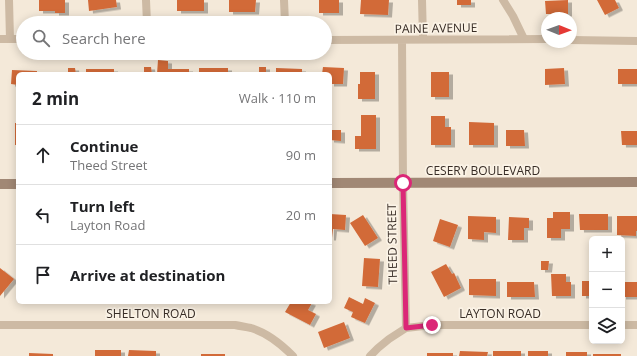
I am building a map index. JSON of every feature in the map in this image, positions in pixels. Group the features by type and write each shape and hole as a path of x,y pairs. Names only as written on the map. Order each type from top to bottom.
{"main road":[{"name":"CESERY BOULEVARD","path":"332,183 637,182"},
{"path":"0,184 16,184"}],"street":[{"path":"9,0 10,39"},
{"path":"146,0 147,16"},
{"path":"284,0 285,16"},
{"path":"422,0 423,39"},
{"path":"503,0 513,16 524,39"},
{"path":"0,39 16,39"},
{"name":"PAINE AVENUE","path":"332,40 541,39"},
{"name":"THEED STREET","path":"402,40 406,328"},
{"path":"577,40 637,41"},
{"name":"SHELTON ROAD","path":"0,325 235,326 251,328 268,335 282,345 293,356"},
{"name":"LAYTON ROAD","path":"370,356 389,339 406,328 432,325 589,325"},
{"path":"625,325 637,325"}],"building":[{"path":"39,0 65,0 65,13 55,13 55,11 39,11"},
{"path":"88,0 116,0 117,7 89,11"},
{"path":"177,0 204,0 204,11 177,11"},
{"path":"229,0 256,0 255,12 229,12"},
{"path":"319,0 339,0 339,13 319,13"},
{"path":"361,0 389,0 388,15 360,14"},
{"path":"457,0 471,0 471,5 457,5"},
{"path":"568,0 568,12 546,12 545,1"},
{"path":"597,0 615,0 619,8 605,15"},
{"path":"158,60 168,61 168,69 189,69 189,72 157,72"},
{"path":"144,67 151,67 152,72 144,72"},
{"path":"259,67 266,67 266,72 259,72"},
{"path":"323,67 344,68 343,84 332,84 332,72 322,72"},
{"path":"68,68 75,68 76,72 68,72"},
{"path":"199,68 228,68 228,72 199,72"},
{"path":"276,68 302,69 302,72 276,72"},
{"path":"564,68 565,84 545,85 545,69"},
{"path":"86,69 114,69 114,72 86,72"},
{"path":"618,69 637,69 637,84 618,84"},
{"path":"12,70 37,71 16,72 16,85 11,84"},
{"path":"360,72 375,72 375,99 358,99"},
{"path":"431,72 449,72 449,97 431,97"},
{"path":"361,115 376,115 376,149 355,149 355,136 361,136"},
{"path":"431,116 445,116 445,127 451,127 451,145 431,145"},
{"path":"469,122 494,123 494,145 469,145"},
{"path":"15,123 16,123 16,145"},
{"path":"332,130 341,130 341,141 332,140"},
{"path":"506,130 524,130 525,146 506,146"},
{"path":"621,131 637,131 637,145 622,145"},
{"path":"553,212 570,212 570,229 561,229 561,238 547,238 547,218 553,218"},
{"path":"332,214 346,215 345,230 333,229 332,238"},
{"path":"579,214 608,214 608,230 580,230"},
{"path":"363,215 378,238 365,246 350,223"},
{"path":"468,216 496,217 496,233 484,232 484,240 468,239"},
{"path":"617,216 637,216 636,236 617,235"},
{"path":"509,217 529,218 529,228 524,228 524,240 508,240"},
{"path":"440,219 458,225 450,247 433,241"},
{"path":"364,258 380,259 378,287 362,286"},
{"path":"541,261 549,261 548,270 541,270"},
{"path":"446,264 452,274 454,273 461,288 444,297 431,272"},
{"path":"0,268 14,279 0,296"},
{"path":"551,274 566,274 566,282 571,282 571,296 552,296"},
{"path":"469,279 496,279 496,296 469,295"},
{"path":"582,281 589,281 589,296 582,296"},
{"path":"507,282 534,282 535,297 507,297"},
{"path":"625,282 637,282 637,297 625,297"},
{"path":"349,297 363,304 365,298 375,303 365,323 351,317 353,312 344,308"},
{"path":"290,304 311,304 308,310 316,314 310,325 285,312"},
{"path":"344,322 350,338 324,348 318,332"},
{"path":"95,350 121,350 121,356 95,356"},
{"path":"129,350 156,351 156,356 128,356"},
{"path":"460,351 488,352 487,356 459,356"},
{"path":"493,351 521,351 521,356 493,356"},
{"path":"528,351 548,351 548,356 528,356"},
{"path":"566,352 587,352 587,356 566,356"},
{"path":"29,353 53,354 53,356 29,356"},
{"path":"427,353 453,353 453,356 427,356"},
{"path":"201,354 225,354 225,356 201,356"},
{"path":"593,354 621,354 621,356 593,356"}],"route":[{"path":"403,183 406,328 432,325"}]}
